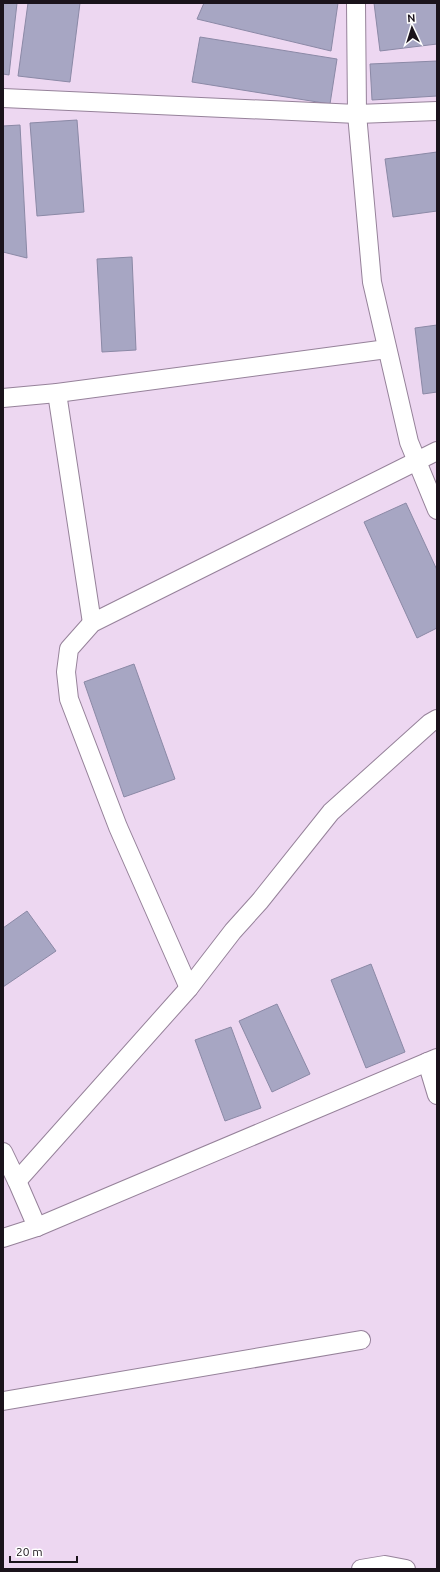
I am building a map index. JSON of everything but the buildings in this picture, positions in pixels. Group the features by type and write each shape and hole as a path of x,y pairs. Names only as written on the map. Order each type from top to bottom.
{"street":[{"path":"356,3 357,114 372,282 409,442 437,510"},
{"path":"3,98 357,114 437,111"},
{"path":"3,398 57,393 387,349"},
{"path":"57,393 92,623"},
{"path":"189,988 118,827 70,699 66,672 69,649 92,623 437,451"},
{"path":"17,1181 189,988 233,931 260,901 330,812 430,723 437,719"},
{"path":"3,1238 36,1227 432,1060 437,1095"},
{"path":"3,1152 36,1227"},
{"path":"3,1401 361,1340"},
{"path":"361,1569 385,1565 406,1569"}]}
